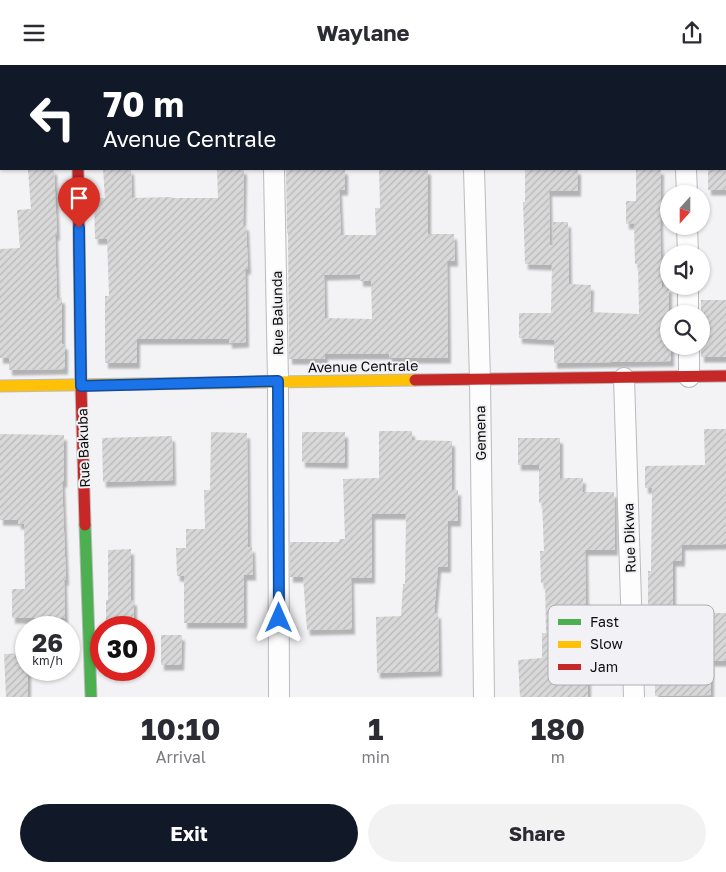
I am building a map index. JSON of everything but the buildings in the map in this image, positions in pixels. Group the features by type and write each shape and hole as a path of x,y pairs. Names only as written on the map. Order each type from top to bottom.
{"street":[{"name":"Rue Bakuba","path":"78,170 81,386 91,697"},
{"name":"Rue Balunda","path":"274,170 278,381 279,697"},
{"name":"Gemena","path":"474,170 480,379 484,697"},
{"path":"686,170 687,185"},
{"path":"689,355 689,377"},
{"name":"Avenue Centrale","path":"0,386 726,376"},
{"name":"Rue Dikwa","path":"624,378 631,605"}],"traffic: fast":[{"path":"85,525 91,697"}],"traffic: slow":[{"path":"0,386 415,380"}],"traffic: jam":[{"path":"78,170 85,525"},
{"path":"415,380 726,376"}],"route":[{"path":"79,228 81,386 278,381 279,618"}]}
